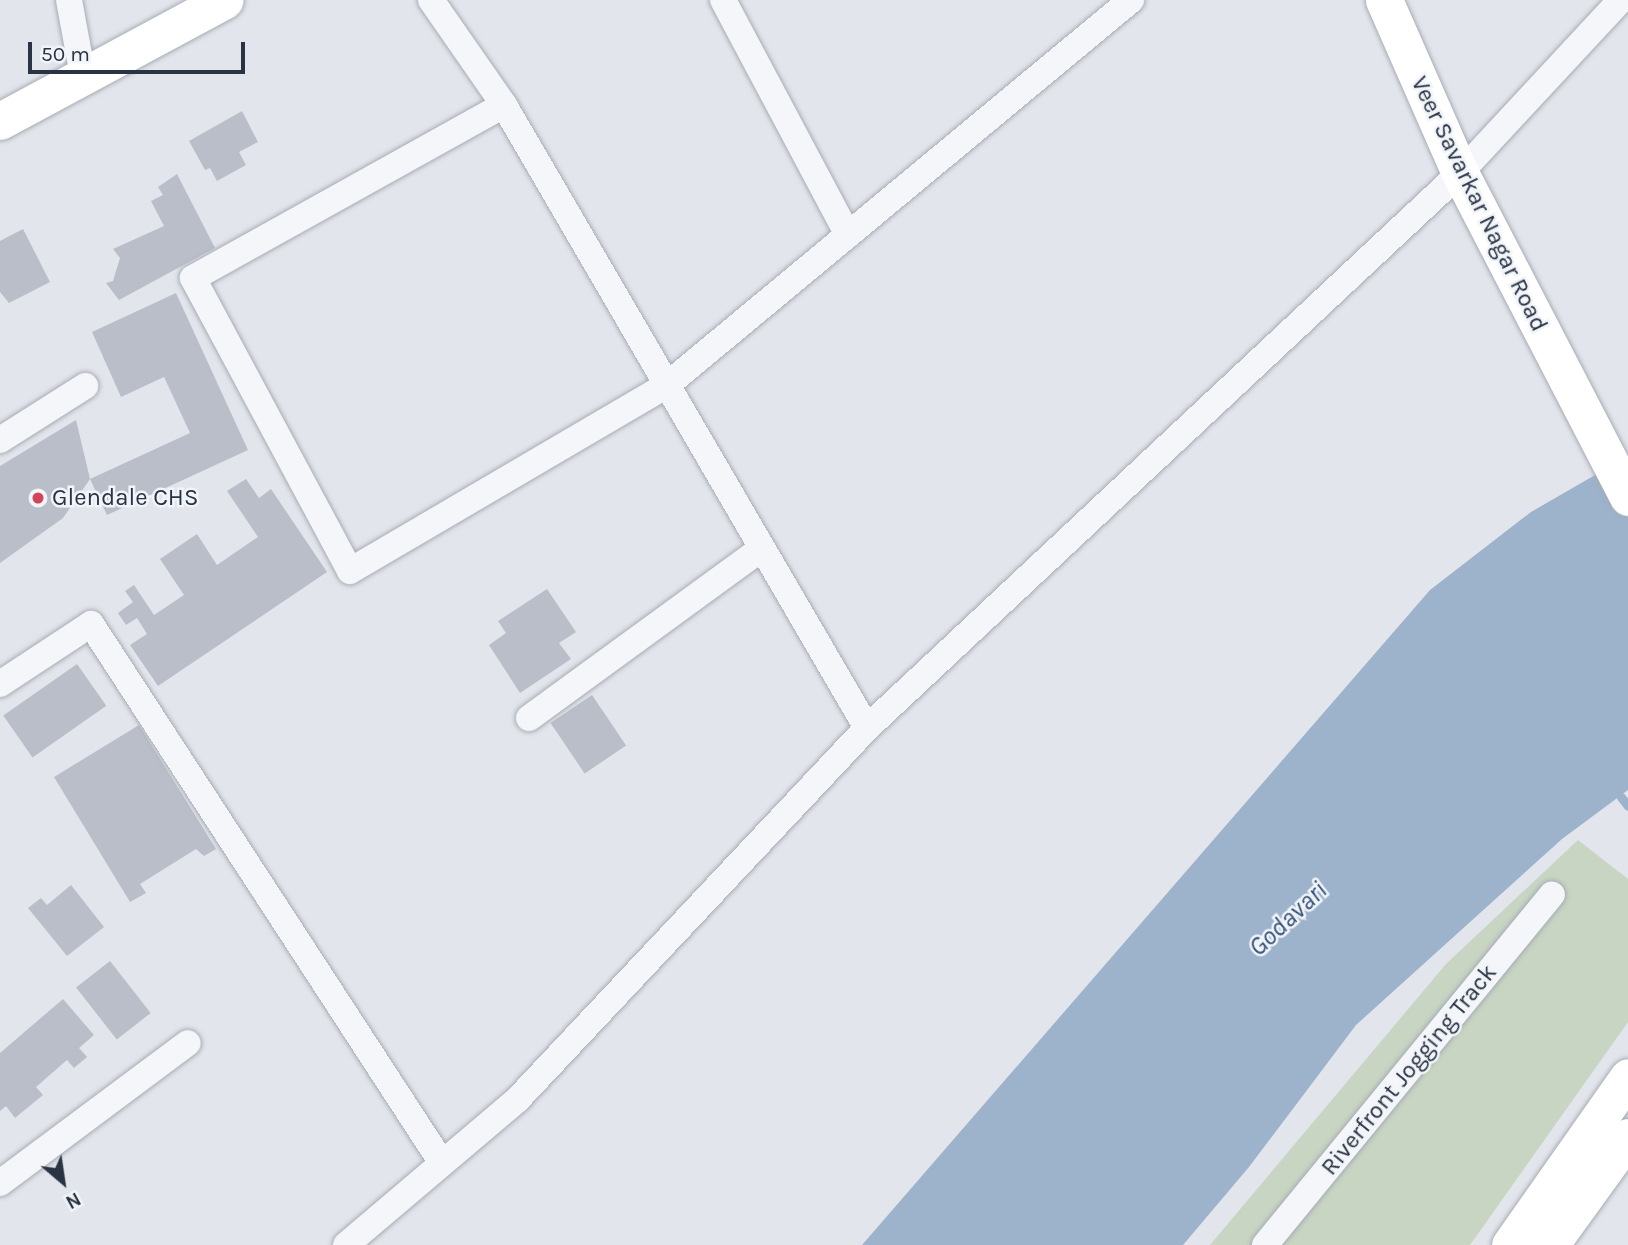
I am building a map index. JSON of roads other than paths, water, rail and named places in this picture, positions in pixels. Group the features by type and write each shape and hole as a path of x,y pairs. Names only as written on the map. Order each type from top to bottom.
{"street":[{"path":"69,0 83,76"},
{"path":"0,121 225,0"},
{"path":"431,0 503,105 867,728"},
{"path":"723,0 848,235"},
{"path":"503,105 193,278 351,571 667,385 1131,0"},
{"name":"Veer Savarkar Nagar Road","path":"1384,0 1460,173 1577,405 1628,498"},
{"path":"346,1245 517,1100 867,728 1460,173 1621,0"},
{"path":"0,440 86,386"},
{"path":"530,718 762,548"},
{"path":"0,684 91,624 442,1163"},
{"name":"Riverfront Jogging Track","path":"1265,1245 1552,894"},
{"path":"0,1183 188,1043"},
{"path":"1510,1245 1628,1077"},
{"path":"1550,1245 1628,1137"}],"water":[{"name":"Godavari","path":"1628,456 1628,790 1562,839 1356,1025 1249,1167 1183,1245 862,1245 1430,590 1531,512"}],"waterway":[{"path":"1621,797 1628,806"}],"place":[{"name":"Glendale CHS","path":"38,498"}]}
